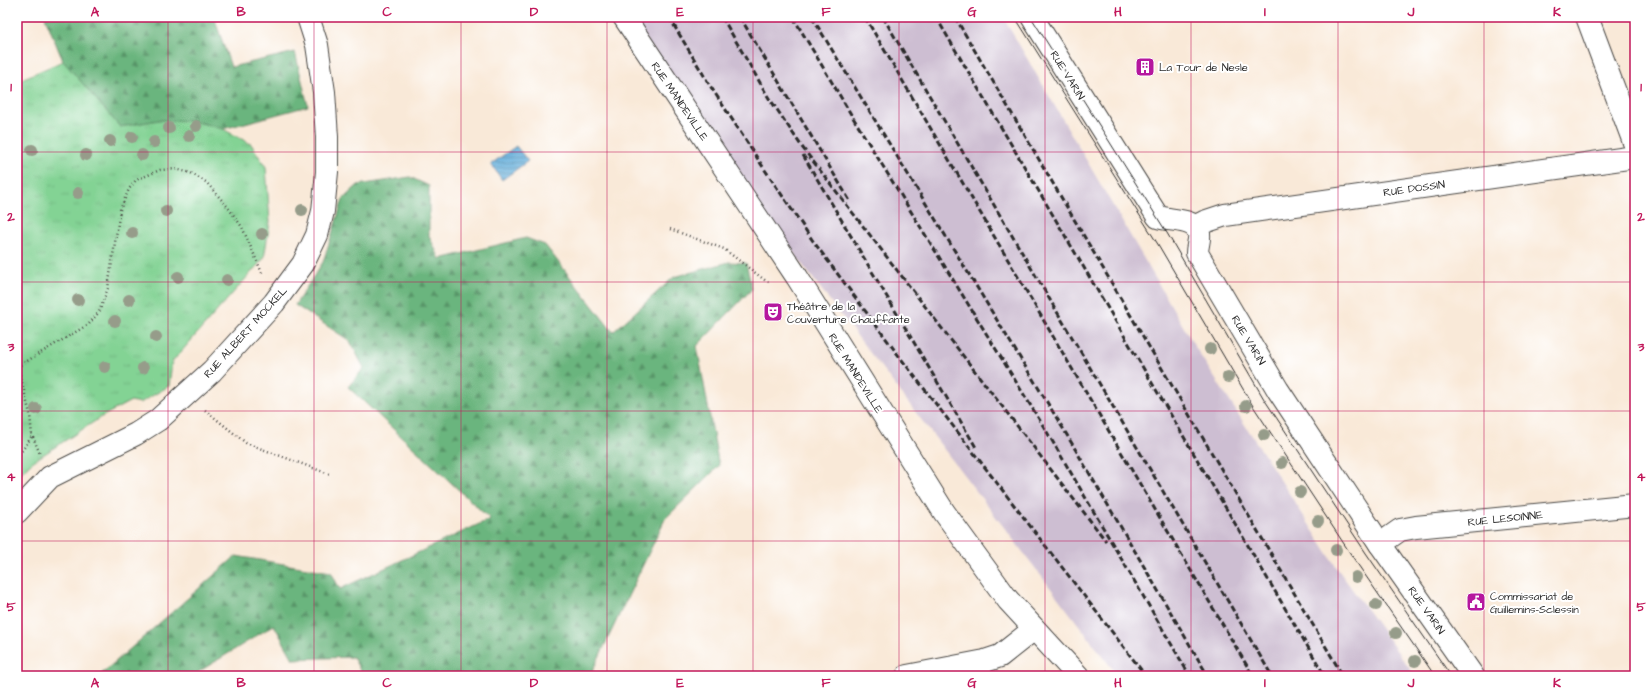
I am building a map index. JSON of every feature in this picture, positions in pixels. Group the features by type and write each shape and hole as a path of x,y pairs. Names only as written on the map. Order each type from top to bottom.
{"street":[{"name":"RUE ALBERT MOCKEL","path":"17,512 50,477 136,434 158,420 212,371 274,303 303,264 317,235 323,211 327,172 327,137 324,92 317,45 308,17"},
{"name":"RUE MANDEVILLE","path":"624,17 797,277 944,512 1008,600 1078,676"},
{"name":"RUE VARIN","path":"1032,17 1158,217 1168,220 1187,222 1196,226 1199,240 1197,253 1278,390 1380,544 1473,676"},
{"path":"1587,17 1635,145"},
{"name":"RUE DOSSIN","path":"1196,226 1225,215 1635,157"},
{"name":"RUE LESOINNE","path":"1380,544 1400,530 1635,505"},
{"path":"907,676 985,661 1000,656 1034,629"}],"path":[{"path":"17,458 32,436 30,414 18,365 89,324 99,312 108,288 120,210 129,189 136,180 160,170 175,169 191,173 206,182 222,200 242,227 274,303"},
{"path":"670,229 724,249 766,281 781,285 797,277"},
{"path":"186,395 246,443 329,474"}],"shaded area":[{"path":"630,17 1003,17 1200,355 1339,571 1415,676 1118,676 765,216"}],"green space":[{"path":"45,17 214,17 231,67 295,52 308,106 223,129 193,121 159,120 120,127 63,61"},
{"path":"63,61 120,127 159,120 193,121 223,129 251,144 266,167 270,222 264,258 172,362 169,386 140,403 131,401 103,416 32,462 17,477 17,81"},
{"path":"410,177 429,186 429,236 440,259 526,238 545,245 613,332 674,277 729,262 746,263 752,289 697,346 719,466 665,519 590,676 363,676 353,657 293,659 274,625 192,676 99,676 236,556 331,572 340,589 490,519 348,387 364,368 350,341 295,305 323,262 343,199 358,185"}],"water":[{"path":"516,146 528,161 502,180 491,164"}],"tram line":[{"path":"1015,17 1159,246 1253,406 1354,559 1435,676"},
{"path":"1031,17 1167,233 1264,399 1366,553 1451,676"}],"railway":[{"path":"669,17 709,84 813,241 902,360 1146,676"},
{"path":"722,17 774,107"},
{"path":"740,17 850,201"},
{"path":"793,17 852,116 1047,432 1190,676"},
{"path":"812,17 1064,430 1208,676"},
{"path":"865,17 1253,676"},
{"path":"883,17 1272,676"},
{"path":"936,17 1325,676"},
{"path":"955,17 1343,676"},
{"path":"772,102 802,147 1106,541"},
{"path":"803,155 977,449"}],"place":[{"name":"La Tour de Nesle","path":"1145,67"},
{"name":"Théâtre de la Couverture Chauffante","path":"773,312"},
{"name":"Commissariat de Guillemins-Sclessin","path":"1476,602"}]}
